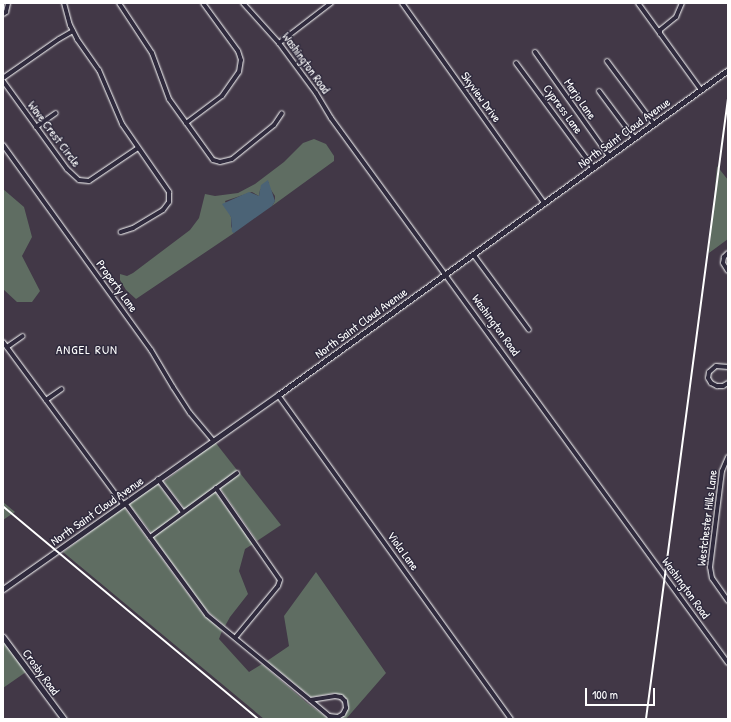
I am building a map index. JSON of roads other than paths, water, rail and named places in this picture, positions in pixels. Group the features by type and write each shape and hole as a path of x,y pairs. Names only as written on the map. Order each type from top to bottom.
{"street":[{"path":"3,14 6,12 8,3"},
{"path":"64,3 74,31 99,70 122,124 169,192 169,202 163,210 133,228 121,232"},
{"path":"119,3 152,53 165,93 208,155 216,161 226,162 232,159 274,125 282,113"},
{"path":"186,123 222,96 238,72 241,60 238,51 203,3"},
{"name":"Washington Road","path":"243,3 279,43 728,663"},
{"path":"279,43 331,3"},
{"name":"Skyview Drive","path":"402,3 544,203"},
{"path":"638,3 701,90"},
{"path":"660,34 660,30 676,17 682,3"},
{"path":"3,80 60,39 74,31"},
{"name":"Marjo Lane","path":"535,52 609,156"},
{"path":"607,61 654,124"},
{"name":"Cypress Lane","path":"516,63 593,167"},
{"name":"North Saint Cloud Avenue","path":"3,589 278,394 728,70"},
{"name":"Wave Crest Circle","path":"3,80 36,127 75,178 83,181 89,181 138,148"},
{"path":"599,91 634,138"},
{"path":"36,127 56,113"},
{"name":"Property Lane","path":"3,146 146,344 190,413 213,440"},
{"path":"728,253 724,257 723,262 728,271"},
{"path":"473,254 529,330"},
{"path":"7,347 23,336"},
{"path":"3,342 150,537 204,612 310,700 334,718 343,714 346,708 345,701 341,697 335,696 310,700"},
{"path":"728,367 716,366 709,372 708,378 711,383 716,386 723,386 728,383"},
{"path":"46,400 62,389"},
{"name":"Viola Lane","path":"278,394 511,719"},
{"name":"Westchester Hills Lane","path":"728,457 722,471 710,567 714,581 728,601"},
{"path":"150,537 237,473"},
{"path":"158,479 183,512"},
{"path":"216,488 280,580 278,586 235,638"},
{"name":"Crosby Road","path":"3,637 64,719"}],"water":[{"path":"268,180 275,201 272,206 234,233 232,232 231,217 222,204 249,192 259,196 261,185"}],"railway":[{"path":"646,719 728,99"},
{"path":"3,506 259,719"}],"district":[{"name":"ANGEL RUN","path":"87,349"}]}
